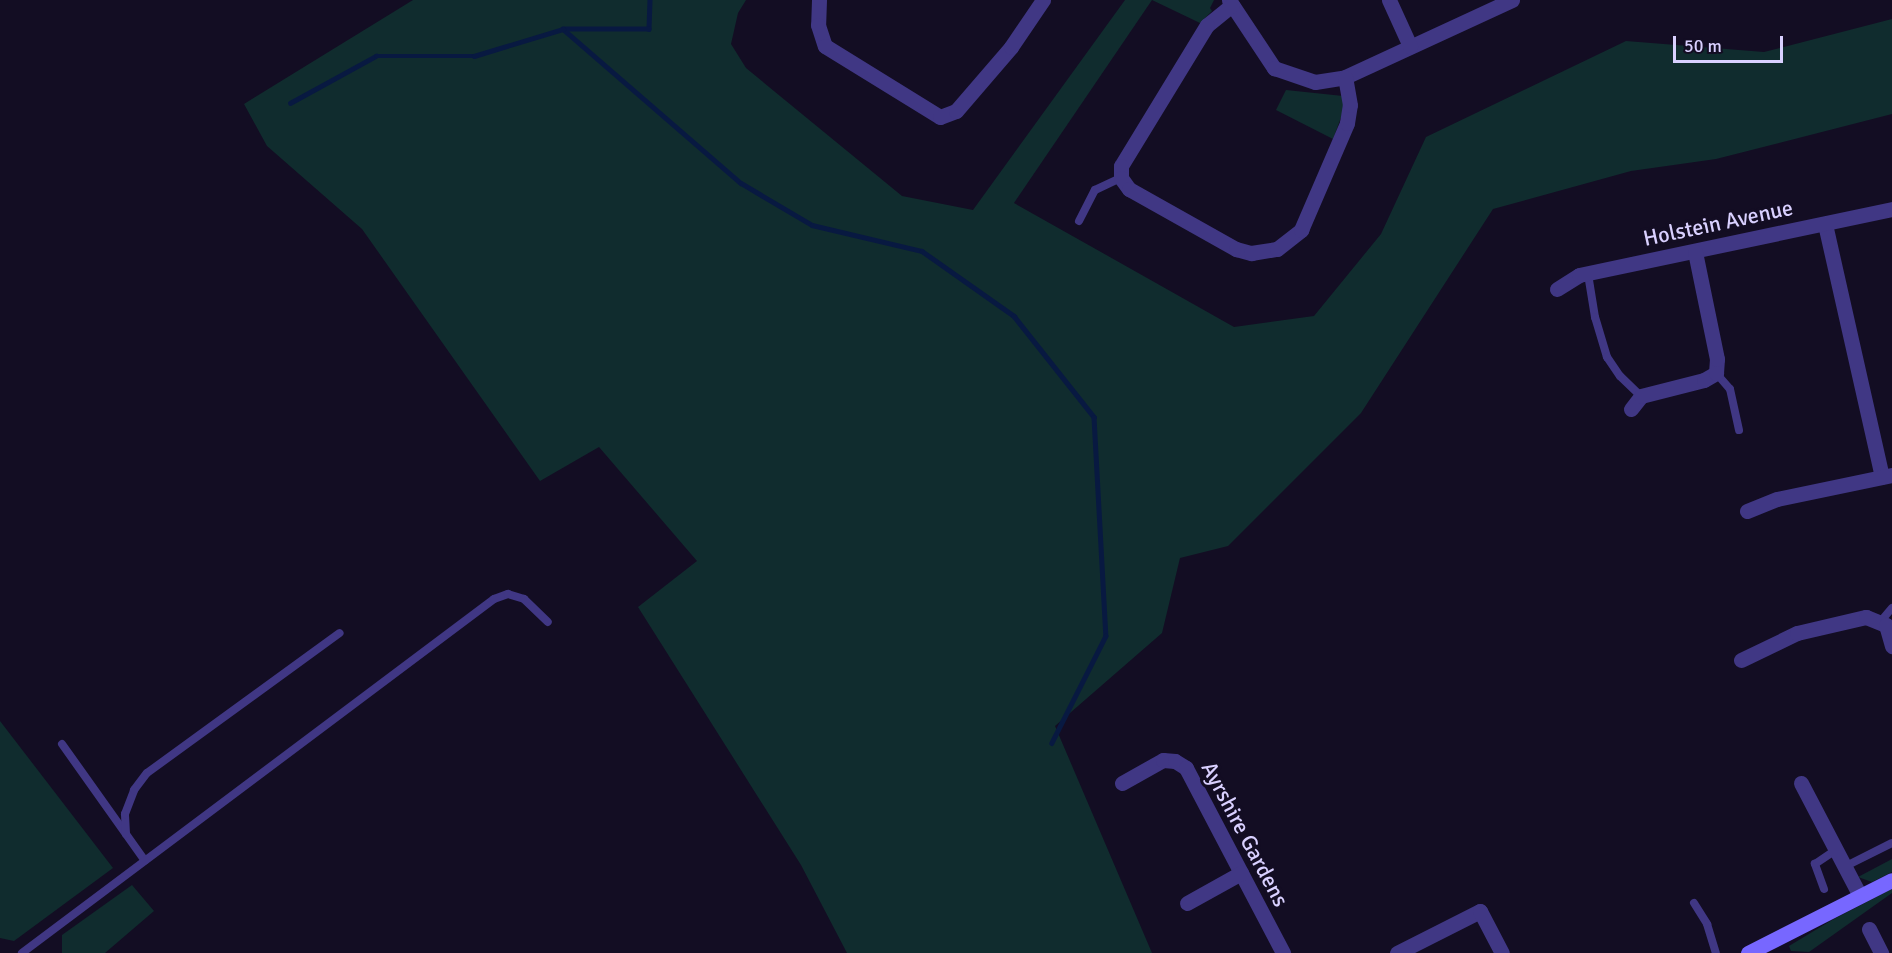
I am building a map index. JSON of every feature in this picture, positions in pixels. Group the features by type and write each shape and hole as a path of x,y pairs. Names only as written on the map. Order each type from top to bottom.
{"street":[{"path":"819,0 818,25 825,46 940,117 956,111 1011,47 1043,0"},
{"path":"1389,0 1410,46"},
{"path":"1345,77 1350,105 1347,123 1300,230 1277,249 1251,253 1236,249 1129,189 1120,178 1121,166 1199,38 1230,2 1274,68 1308,81 1345,77 1512,0"},
{"name":"Holstein Avenue","path":"1557,289 1588,274 1892,209"},
{"path":"1747,511 1777,499 1887,476 1825,224"},
{"path":"1631,409 1641,396 1704,380 1716,373 1717,359 1695,252"},
{"path":"1741,660 1797,633 1866,617 1881,621 1889,631 1892,646"},
{"name":"Ayrshire Gardens","path":"1122,783 1162,760 1175,761 1186,768 1283,953"},
{"path":"1801,783 1860,896"},
{"path":"1187,903 1241,873"},
{"path":"1748,953 1892,880"},
{"path":"1397,953 1420,948 1480,911 1502,953"},
{"path":"1869,929 1881,953"}],"lane":[{"path":"1079,221 1095,190 1120,178"},
{"path":"1588,274 1595,317 1607,357 1620,376 1641,396"},
{"path":"1716,373 1730,389 1739,430"},
{"path":"22,953 494,599 508,594 524,599 548,622"},
{"path":"1881,621 1892,608"},
{"path":"126,834 125,814 134,790 147,773 340,633"},
{"path":"62,744 145,861"},
{"path":"1846,866 1892,843"},
{"path":"1824,889 1815,864 1837,849"},
{"path":"1694,903 1707,924 1716,953"}],"green space":[{"path":"413,0 746,0 738,13 731,44 746,68 902,196 973,210 1125,0 1152,0 1014,203 1234,327 1314,316 1381,234 1426,137 1626,41 1764,52 1892,19 1892,114 1716,159 1631,171 1493,209 1361,413 1228,546 1180,558 1162,633 1055,726 1152,953 847,953 801,865 638,607 697,561 599,447 540,481 362,229 267,146 244,104"},
{"path":"1152,0 1214,0 1210,8 1212,11 1200,23"},
{"path":"1286,90 1343,96 1343,112 1333,139 1276,110"},
{"path":"0,721 113,868 14,941 0,938"},
{"path":"1892,859 1892,872 1872,882 1858,877"},
{"path":"132,885 154,911 105,953 62,953 62,935"},
{"path":"1892,889 1892,893 1809,952 1791,951 1789,946 1832,920"}],"waterway":[{"path":"650,0 649,29 563,29 741,183 812,225 922,251 1014,316 1094,417 1106,636 1052,743"},
{"path":"290,103 376,56 474,56 563,29"}]}
